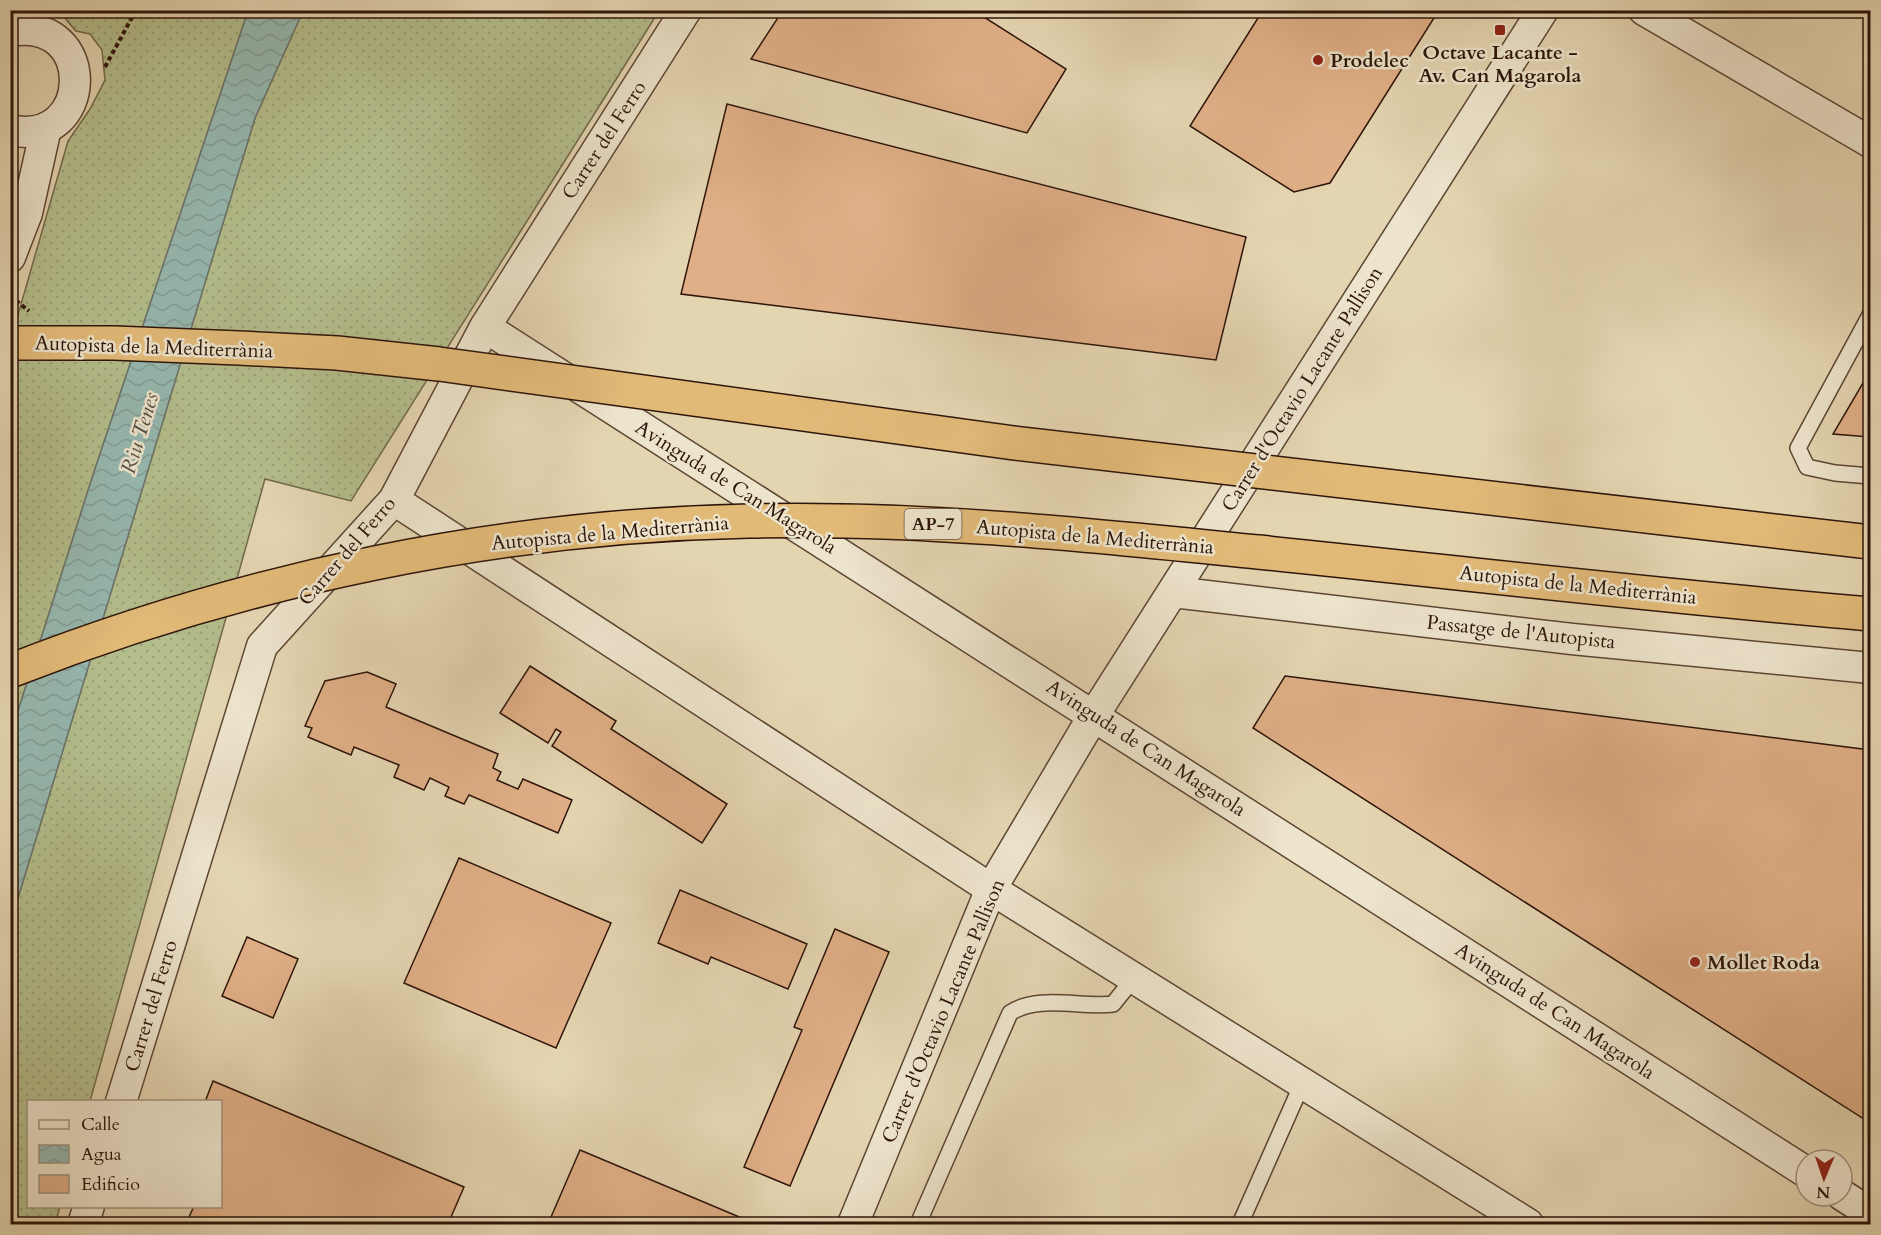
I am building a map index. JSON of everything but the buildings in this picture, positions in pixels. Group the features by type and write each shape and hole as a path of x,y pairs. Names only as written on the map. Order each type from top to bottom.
{"highway":[{"name":"Autopista de la Mediterrània","path":"10,343 114,343 337,353 439,364 1014,443 1870,542"},
{"name":"Autopista de la Mediterrània","path":"10,671 152,619 245,592 433,552 546,536 747,521 870,521 1030,528 1870,614"}],"street":[{"name":"Carrer del Ferro","path":"121,1100 262,646 394,500 485,327 686,10"},
{"name":"Carrer d'Octavio Lacante Pallison","path":"853,1224 991,889 1094,715 1543,10"},
{"path":"1644,10 1870,141"},
{"path":"10,32 29,29 45,33 60,42 70,56 76,72 76,89 71,106 60,119 46,128 29,133 10,130"},
{"path":"10,257 27,213 46,128"},
{"name":"Avinguda de Can Magarola","path":"485,327 1794,1164"},
{"path":"394,500 991,889 1528,1224"},
{"name":"Passatge de l'Autopista","path":"1173,592 1572,639 1870,668"},
{"path":"1854,1203 1870,1213"},
{"path":"83,1224 88,1208"}],"lane":[{"path":"1870,315 1798,448 1807,467 1835,473 1870,476"},
{"path":"918,1224 1010,1013 1017,1008 1035,1004 1113,1004 1134,978"},
{"path":"1240,1224 1302,1083"}],"path":[{"path":"71,106 99,77 136,10"}],"green space":[{"path":"93,10 106,13 108,10 248,11 93,475 11,733 11,339 68,141 90,109 105,80 102,50 90,34 76,31 63,16 36,11"},
{"path":"303,11 659,11 351,501 265,479 90,1100 27,1100 27,1208 60,1208 55,1224 11,1224 11,921 255,118"}],"water":[{"name":"Riu Tenes","path":"248,11 303,11 255,118 11,921 11,733 93,475"}],"place":[{"name":"Octave Lacante - Av. Can Magarola","path":"1500,30"},
{"name":"Prodelec","path":"1318,60"},
{"name":"Mollet Roda","path":"1695,962"}]}
